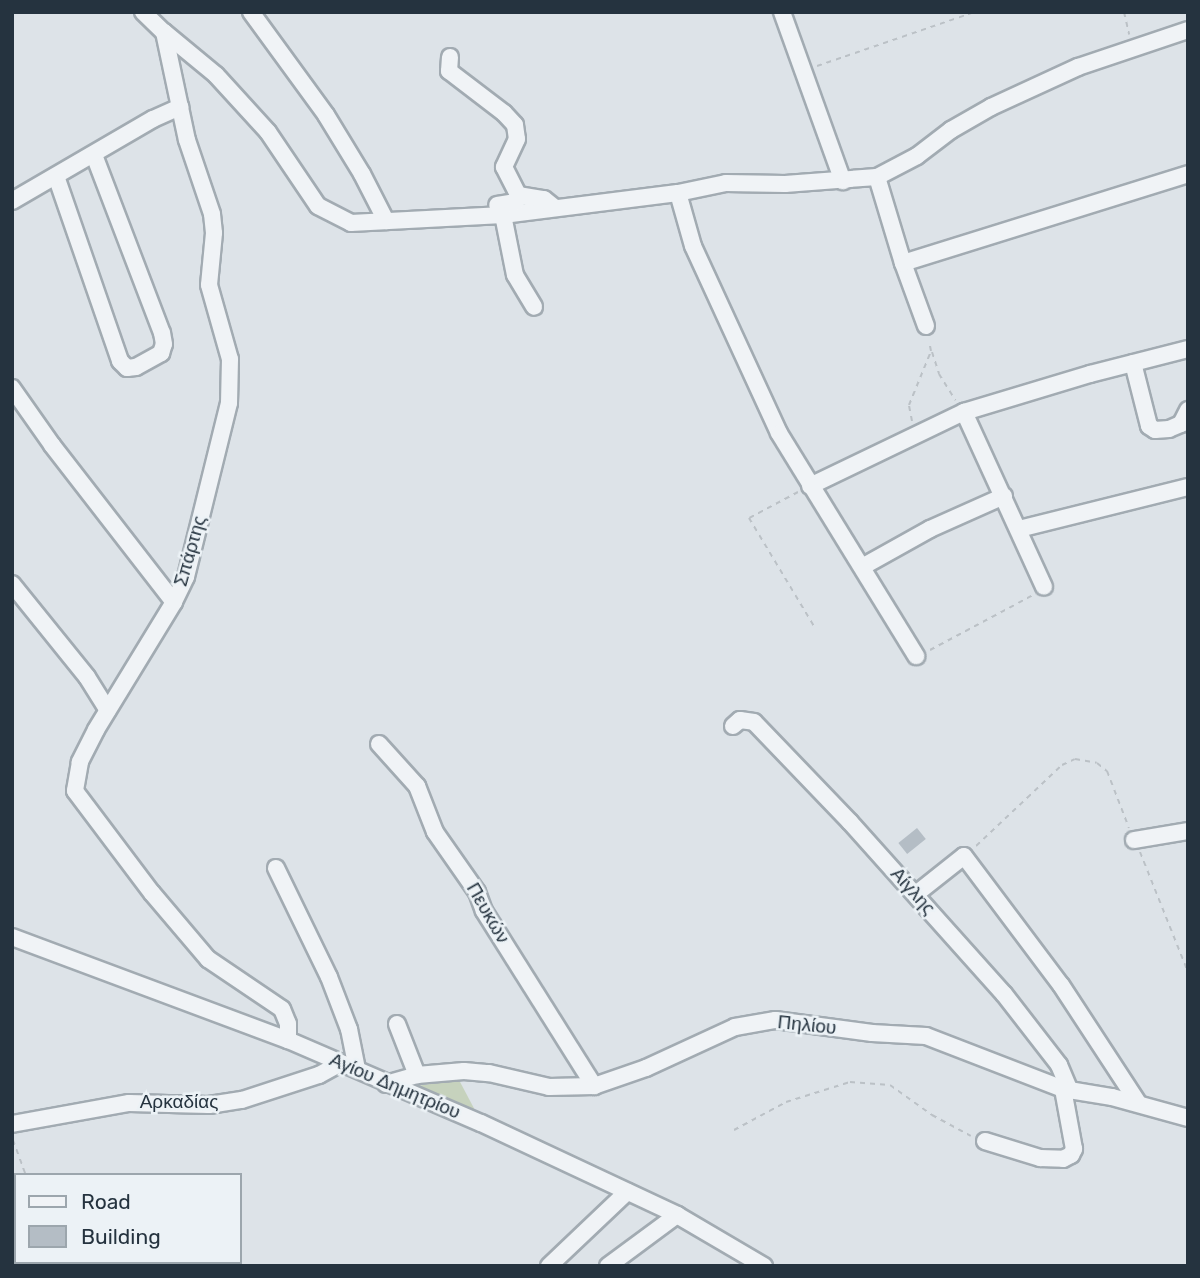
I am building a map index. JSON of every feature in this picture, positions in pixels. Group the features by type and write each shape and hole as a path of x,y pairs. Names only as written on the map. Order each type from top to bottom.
{"street":[{"path":"143,12 215,75 268,132 318,206 351,223 503,215 678,193 743,181 785,184 877,177 917,156 951,130 992,107 1078,67 1188,30"},
{"path":"251,12 326,115 362,174 386,221"},
{"path":"782,12 843,181"},
{"name":"Σπάρτης","path":"164,32 197,175 212,214 214,233 209,285 225,336 230,383 226,422 186,576 174,602 108,709 80,762 75,791 152,893 208,960 282,1009 288,1024 288,1040"},
{"path":"450,57 449,71 504,113 515,125 517,139 504,167 518,195 516,202 474,208 463,217"},
{"path":"12,201 153,118 180,107"},
{"path":"56,176 120,361 127,368 136,367 161,353 164,344 162,333 94,155"},
{"path":"903,263 1188,174"},
{"path":"877,177 903,263 926,326"},
{"path":"678,193 693,246 779,433 916,656"},
{"path":"518,195 544,199 555,208"},
{"path":"503,215 515,275 534,307"},
{"path":"810,486 919,431 964,412 1188,349"},
{"path":"1133,363 1144,417 1149,426 1155,430 1169,429 1181,424 1188,410"},
{"path":"12,388 52,445 174,602"},
{"path":"964,412 1044,587"},
{"path":"1018,530 1188,487"},
{"path":"862,567 930,529 1004,496"},
{"path":"12,584 87,677 108,709"},
{"name":"Αίγλης","path":"733,726 740,720 754,722 916,894 1033,1030 1059,1065 1066,1090 1074,1149 1071,1155 1063,1159 1040,1158 985,1141"},
{"name":"Πευκών","path":"379,744 418,786 425,811 435,831 470,880 484,911 594,1086"},
{"path":"1134,840 1188,831"},
{"path":"916,894 964,856 1061,985 1139,1104"},
{"path":"276,868 329,977 349,1029 357,1069"},
{"name":"Αγίου Δημητρίου","path":"12,937 288,1040 481,1123 677,1215 764,1266"},
{"name":"Πηλίου","path":"386,1084 417,1075 464,1071 489,1073 548,1087 594,1086 646,1068 735,1027 775,1020 872,1033 926,1036 1066,1090 1139,1104 1188,1118"},
{"path":"397,1024 417,1075"},
{"name":"Αρκαδίας","path":"12,1124 129,1103 209,1105 242,1100 319,1075 341,1063"},
{"path":"549,1266 627,1192"},
{"path":"608,1266 677,1215"}],"path":[{"path":"802,71 975,12"},
{"path":"1124,12 1133,48"},
{"path":"926,326 931,351 948,391 964,412"},
{"path":"919,431 911,419 909,405 931,351"},
{"path":"810,486 749,518 816,628"},
{"path":"916,656 1044,587"},
{"path":"964,856 1062,765 1074,759 1097,763 1107,771 1188,972"},
{"path":"734,1130 786,1102 850,1082 890,1085 932,1115 985,1141"},
{"path":"12,1137 25,1173"}],"green space":[{"path":"459,1080 477,1114 409,1087"}],"building":[{"path":"917,828 926,839 907,854 898,843"}]}
